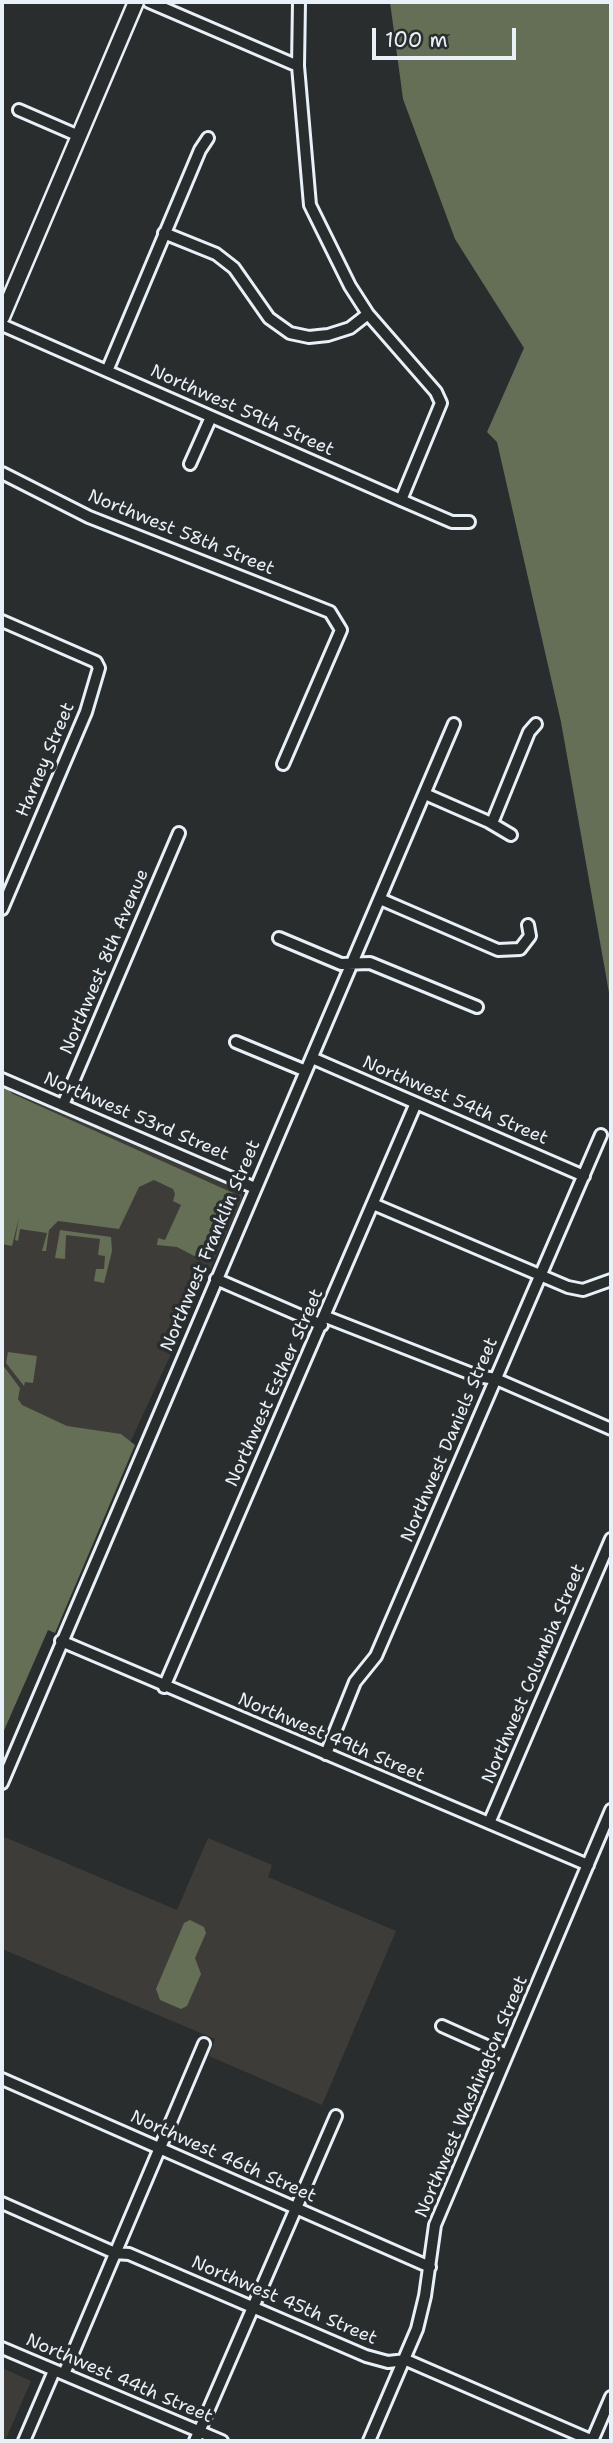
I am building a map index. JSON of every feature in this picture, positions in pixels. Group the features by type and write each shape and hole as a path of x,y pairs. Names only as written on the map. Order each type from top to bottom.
{"street":[{"path":"2,317 136,2"},
{"path":"149,2 298,66"},
{"path":"299,2 298,66 310,205 350,286 368,314 436,392 441,403 401,500"},
{"path":"19,110 79,136"},
{"path":"107,371 164,233 200,150 208,138"},
{"path":"164,233 216,254 233,268 269,318 290,333 309,337 328,335 350,328 368,314"},
{"name":"Northwest 59th Street","path":"2,325 453,522 470,522"},
{"path":"190,464 211,417"},
{"name":"Northwest 58th Street","path":"2,473 89,517 330,612 341,630 283,764"},
{"name":"Harney Street","path":"2,621 96,662 99,668 91,687 90,701 2,909"},
{"name":"Northwest Franklin Street","path":"2,1783 454,724"},
{"path":"492,823 529,732 537,724"},
{"path":"425,794 492,823 511,835"},
{"name":"Northwest 8th Avenue","path":"63,1105 179,833"},
{"path":"380,899 504,951 520,949 526,943 530,936 528,925"},
{"path":"279,938 341,964 370,963 477,1007"},
{"path":"236,1042 306,1071"},
{"name":"Northwest 54th Street","path":"312,1058 584,1176"},
{"name":"Northwest 53rd Street","path":"2,1079 255,1188"},
{"name":"Northwest Esther Street","path":"164,1687 324,1321 416,1102"},
{"name":"Northwest Daniels Street","path":"326,1754 355,1682 376,1656 601,1135"},
{"path":"373,1204 541,1276 583,1290 611,1280"},
{"path":"216,1279 477,1376 496,1379 611,1429"},
{"name":"Northwest Columbia Street","path":"489,1823 611,1539"},
{"name":"Northwest 49th Street","path":"61,1641 588,1865"},
{"path":"2,1748 13,1754"},
{"name":"Northwest Washington Street","path":"369,2441 406,2360 430,2267 435,2225 611,1810"},
{"path":"442,2026 508,2055"},
{"path":"24,2441 115,2253 204,2044"},
{"name":"Northwest 46th Street","path":"2,2079 430,2267"},
{"path":"197,2437 337,2116"},
{"name":"Northwest 45th Street","path":"2,2203 115,2253 129,2254 366,2356 388,2362 406,2360 593,2441"},
{"name":"Northwest 44th Street","path":"2,2348 197,2437 222,2441"},
{"path":"593,2441 611,2397"}],"shaded area":[{"path":"2,1088 236,1187 242,1192 242,1200 116,1473 2,1419"},
{"path":"2,1836 177,1910 208,1838 272,1865 268,1877 396,1931 322,2105 209,2056 215,2039 2,1949"},
{"path":"2,2368 31,2381 5,2441 2,2441"}],"green space":[{"path":"390,2 611,2 611,1004 561,722 497,442 487,432 524,348 455,239 403,99"},
{"path":"2,1084 13,1094 233,1193 231,1210 210,1258 204,1261 177,1247 157,1245 158,1238 165,1240 181,1205 173,1201 173,1189 154,1180 139,1187 119,1229 58,1221 49,1230 46,1251 42,1251 47,1233 20,1229 18,1241 15,1240 19,1217 12,1246 2,1244"},
{"path":"60,1230 111,1237 112,1251 104,1283 94,1281 96,1269 104,1269 105,1256 98,1255 100,1239 66,1235 65,1259 55,1258"},
{"path":"8,1352 37,1356 33,1383 25,1382 24,1386 6,1363"},
{"path":"2,1364 20,1388 18,1399 22,1405 67,1426 121,1434 135,1445 55,1633 48,1630 2,1735"},
{"path":"190,1920 204,1927 206,1933 195,1958 201,1974 187,2006 181,2009 160,2000 156,1989 184,1923"}]}
